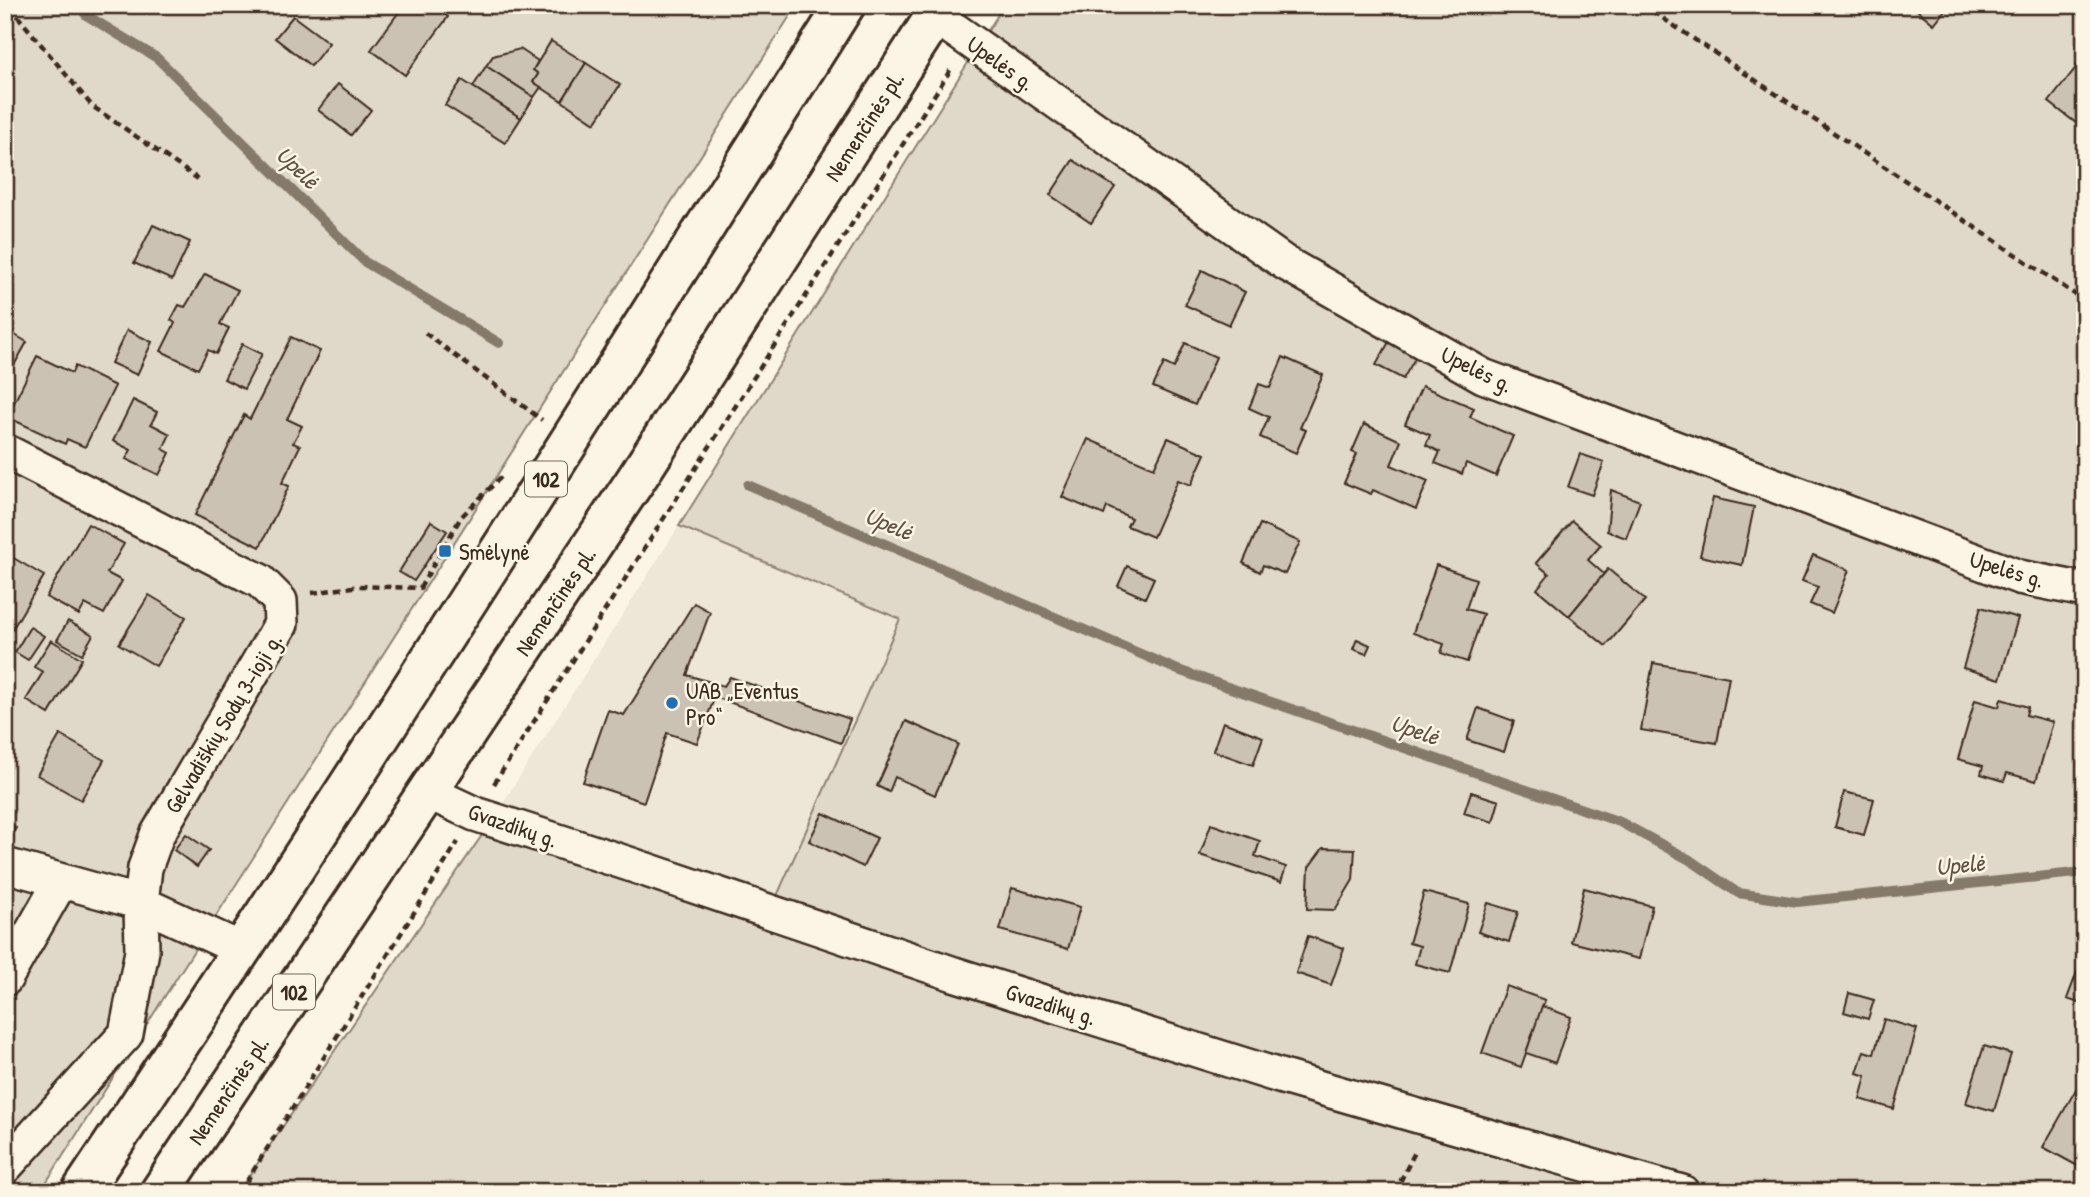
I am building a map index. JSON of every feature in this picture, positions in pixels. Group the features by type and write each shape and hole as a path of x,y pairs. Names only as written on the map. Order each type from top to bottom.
{"main road":[{"name":"102","path":"82,1192 243,950 571,440 845,5"},
{"name":"Nemenčinės pl.","path":"160,1192 635,481 938,11"}],"street":[{"name":"Upelės g.","path":"938,11 969,41 1284,263 1483,376 2019,577 2085,590"},
{"name":"Gelvadiškių Sodų 3-ioji g.","path":"5,451 260,581 280,601 281,624 157,835 145,868 141,903 142,951 126,1034 5,1167"},
{"name":"Gvazdikų g.","path":"428,792 475,814 954,974 1206,1053 1682,1192"},
{"path":"5,865 141,903 243,950"},
{"path":"5,979 61,881"}],"path":[{"path":"12,5 15,13 92,106 198,179"},
{"path":"1643,5 2085,301"},
{"path":"240,1192 475,814 969,41"},
{"path":"425,333 551,427"},
{"path":"1395,1192 1417,1148"}],"shaded area":[{"path":"5,5 797,5 40,1192 5,1192"},
{"path":"1004,5 2085,5 2085,1192 238,1192 487,828 765,923 900,619 679,526"},
{"path":"679,526 900,619 765,923 487,828"}],"building":[{"path":"404,5 432,5 448,17 405,75 371,50"},
{"path":"1911,5 1949,5 1934,24"},
{"path":"293,16 329,43 311,66 275,38"},
{"path":"551,41 586,63 562,101 533,82 538,74 533,70"},
{"path":"520,49 538,61 533,70 538,74 533,82 541,87 534,97 486,66 493,56"},
{"path":"2085,56 2085,112 2076,123 2049,102"},
{"path":"586,63 620,85 595,123 562,101"},
{"path":"486,66 534,97 521,118 473,87"},
{"path":"462,80 521,118 505,143 445,105"},
{"path":"338,84 371,110 351,135 318,110"},
{"path":"1073,160 1115,187 1091,223 1050,195"},
{"path":"153,225 190,242 172,280 134,263"},
{"path":"1202,270 1245,292 1229,325 1185,305"},
{"path":"205,274 238,290 220,324 229,328 216,354 208,350 198,369 161,351 175,323 171,320 179,305 185,307"},
{"path":"127,330 152,342 137,375 111,363"},
{"path":"8,331 27,342 8,376 5,374 5,335"},
{"path":"291,337 320,351 287,419 302,426 293,443 300,446 282,483 289,486 260,547 195,515 244,415 250,419"},
{"path":"1390,340 1417,355 1403,379 1376,365"},
{"path":"1185,343 1216,357 1195,405 1153,387 1164,363 1174,368"},
{"path":"242,344 262,354 244,389 224,379"},
{"path":"37,356 72,373 75,366 115,386 85,447 67,439 65,444 7,417"},
{"path":"1283,357 1323,375 1300,428 1306,430 1296,453 1260,437 1269,417 1249,408 1259,384 1270,388"},
{"path":"1422,386 1474,408 1470,417 1513,436 1496,476 1466,463 1462,474 1435,463 1440,452 1426,445 1430,435 1405,424"},
{"path":"133,400 157,412 151,424 170,434 163,449 170,453 159,475 126,459 131,450 113,441"},
{"path":"1364,424 1401,441 1391,465 1428,481 1416,509 1373,490 1371,494 1344,483 1357,454 1352,452"},
{"path":"1168,438 1205,454 1191,485 1178,480 1153,537 1127,526 1131,518 1107,507 1104,515 1062,497 1088,439 1154,468"},
{"path":"1580,454 1604,462 1592,495 1568,487"},
{"path":"1611,490 1640,501 1626,538 1607,531"},
{"path":"1713,498 1754,507 1742,565 1700,556"},
{"path":"431,521 447,531 414,581 399,572"},
{"path":"1572,521 1601,545 1588,560 1604,574 1569,616 1537,589 1549,574 1536,563"},
{"path":"88,524 124,544 107,573 122,581 104,614 85,604 79,615 46,597"},
{"path":"1260,524 1300,542 1285,574 1263,565 1260,572 1243,563"},
{"path":"5,553 44,576 10,633 5,630"},
{"path":"1813,555 1849,570 1832,613 1810,604 1818,587 1802,581"},
{"path":"1436,565 1476,579 1466,609 1483,614 1467,662 1441,653 1444,644 1413,633"},
{"path":"1127,566 1154,578 1145,598 1118,586"},
{"path":"1608,569 1645,600 1606,646 1569,616"},
{"path":"149,595 186,617 156,666 119,644"},
{"name":"UAB „Eventus Pro“","path":"694,603 710,612 687,675 724,686 730,677 850,719 841,743 715,697 697,743 667,733 644,802 583,782 608,710 624,715"},
{"path":"1981,607 2018,618 2000,679 1963,668"},
{"path":"68,621 93,635 82,654 57,640"},
{"path":"30,627 44,636 28,660 15,652"},
{"path":"1357,639 1370,645 1366,654 1353,649"},
{"path":"51,640 82,659 49,714 26,700 43,672 34,667"},
{"path":"1653,663 1729,677 1717,743 1641,730"},
{"path":"2001,699 2028,707 2026,715 2053,722 2036,781 2007,773 2004,781 1981,774 1983,766 1958,759 1975,700 1999,707"},
{"path":"1478,708 1514,721 1504,752 1467,740"},
{"path":"906,721 958,744 935,795 895,777 889,792 877,786"},
{"path":"1223,722 1263,737 1253,765 1213,751"},
{"path":"60,735 104,760 81,800 37,775"},
{"path":"1471,792 1499,801 1493,822 1464,813"},
{"path":"1844,792 1874,799 1864,835 1835,827"},
{"path":"823,813 877,838 863,867 809,841"},
{"path":"5,820 16,828 6,842 5,842"},
{"path":"1211,824 1260,841 1255,856 1286,867 1281,882 1200,855"},
{"path":"186,834 209,850 197,867 174,850"},
{"path":"1323,848 1355,849 1353,880 1335,910 1307,909 1309,867"},
{"path":"1012,888 1080,907 1068,949 1000,930"},
{"path":"1584,888 1652,906 1639,959 1571,942"},
{"path":"1424,892 1469,904 1450,973 1415,964 1420,946 1409,943"},
{"path":"1488,903 1518,912 1509,942 1478,932"},
{"path":"1308,936 1344,948 1331,985 1296,973"},
{"path":"2085,951 2085,1005 2067,999"},
{"path":"1506,986 1545,1000 1521,1067 1482,1053"},
{"path":"1849,993 1874,1000 1868,1019 1844,1012"},
{"path":"1542,1006 1571,1017 1555,1063 1526,1053"},
{"path":"1884,1019 1917,1029 1894,1109 1860,1099 1866,1076 1857,1073 1864,1051 1874,1054"},
{"path":"1984,1046 2011,1054 1994,1111 1966,1103"},
{"path":"2079,1084 2085,1087 2085,1170 2043,1147"}],"waterway":[{"name":"Upelė","path":"80,5 86,15 157,58 365,262 499,343"},
{"name":"Upelė","path":"748,485 1178,670 1620,822 1690,860 1738,893 1797,902 2085,872"}],"place":[{"name":"Smėlynė","path":"445,551"},
{"name":"UAB „Eventus Pro“","path":"672,703"}]}
